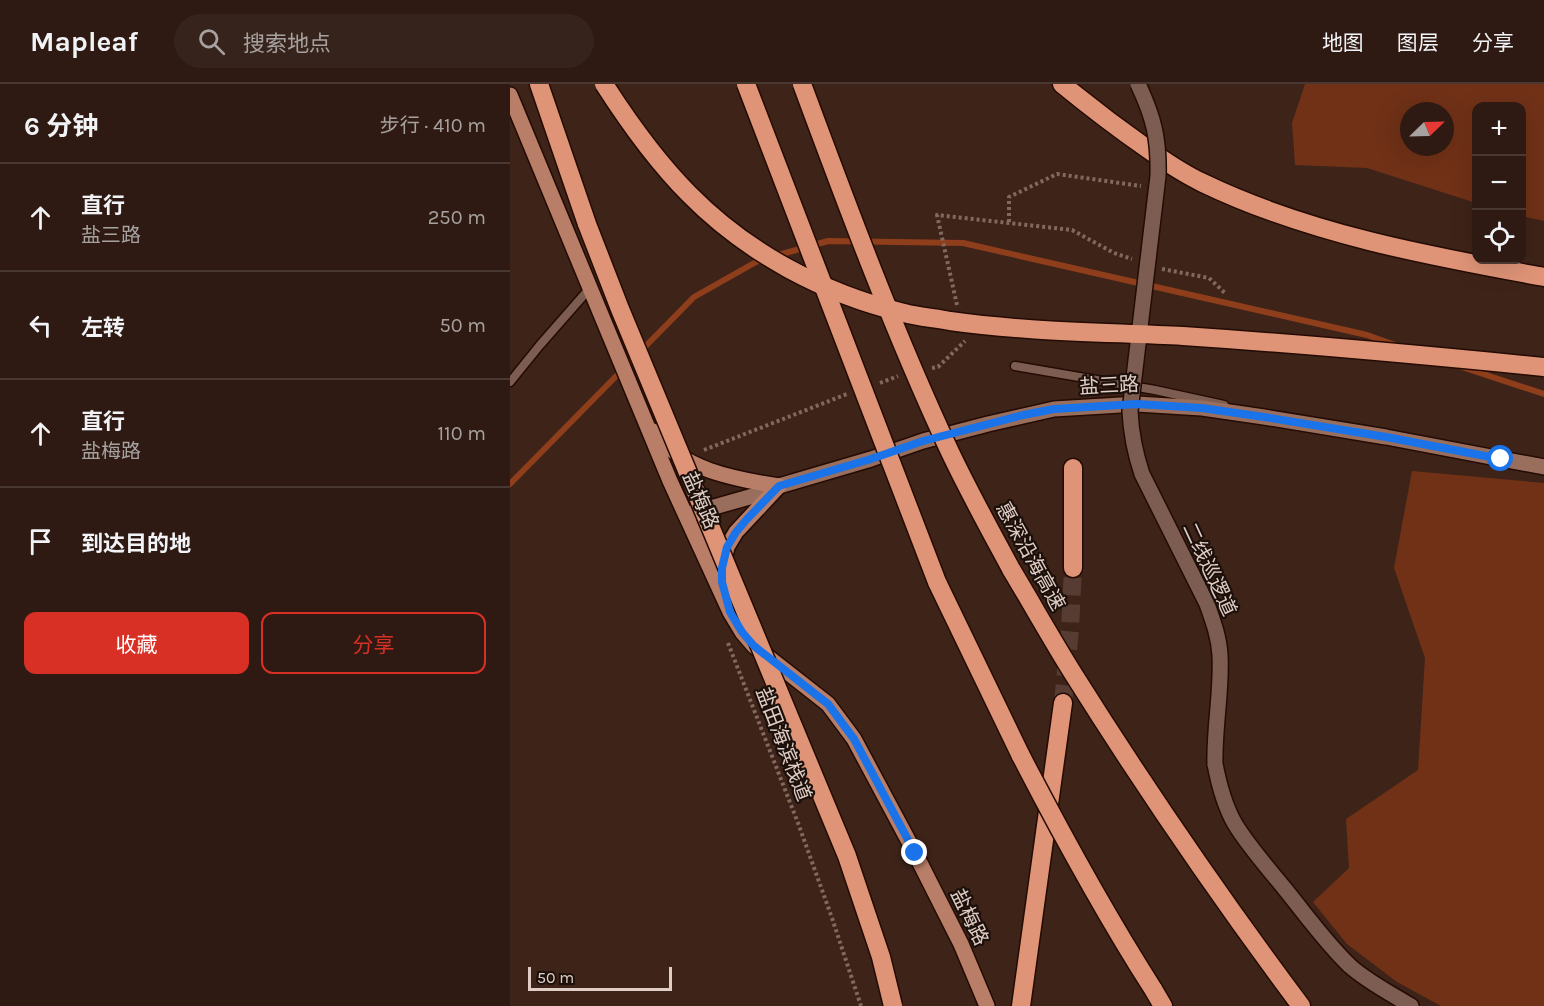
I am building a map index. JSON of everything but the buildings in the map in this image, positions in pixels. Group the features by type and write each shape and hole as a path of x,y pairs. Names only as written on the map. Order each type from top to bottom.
{"highway":[{"path":"539,84 587,224 620,309 847,856 881,957 893,1006"},
{"path":"603,84 663,165 711,215 754,248 802,276 881,307 906,314 1021,329 1283,343 1544,367"},
{"path":"746,84 937,582 1051,814 1163,1006"},
{"name":"惠深沿海高速","path":"802,84 861,243 921,388 951,453 1011,569 1073,673 1127,757 1206,876 1301,1006"},
{"path":"1062,84 1167,163 1237,198 1283,215 1421,254 1544,277"},
{"path":"1073,468 1073,568"},
{"path":"1021,1006 1063,703"}],"main road":[{"name":"盐梅路","path":"510,95 643,417 699,547 730,612 754,646 828,704 854,739 961,944 987,1006"},
{"name":"盐三路","path":"686,515 753,496 923,441 1014,417 1054,409 1137,404 1202,408 1264,417 1544,467"},
{"path":"643,417 670,450 702,468 735,478 779,486"},
{"path":"730,612 722,582 722,568 727,547 747,519 779,486"}],"street":[{"name":"二线巡逻道","path":"1138,84 1148,103 1155,128 1158,176 1130,411 1131,432 1142,474 1207,604 1215,626 1220,653 1215,764 1222,794 1235,825 1332,947 1372,983 1411,1006"}],"lane":[{"path":"510,382 590,288"},
{"path":"1015,366 1212,402 1264,417"}],"path":[{"path":"1009,222 1009,197 1057,174 1146,186"},
{"path":"958,308 937,215 1072,230 1114,253 1135,260"},
{"path":"1156,267 1209,278 1226,294"},
{"name":"盐田海滨栈道","path":"726,636 798,823 861,1006"}],"shaded area":[{"path":"1305,84 1544,84 1544,221 1526,217 1526,102 1472,102 1472,202 1367,168 1295,165 1292,123"},
{"path":"1412,471 1544,483 1544,1006 1441,1006 1397,982 1347,944 1313,902 1349,868 1346,819 1418,770 1425,658 1394,568"}],"waterway":[{"path":"775,256 828,241 963,243 1367,335 1398,346"},
{"path":"510,484 694,297 765,259"},
{"path":"1462,367 1544,394"}],"tunnel":[{"path":"1063,703 1073,568"}],"route":[{"path":"915,853 854,739 828,704 754,646 730,612 722,582 722,568 727,547 747,519 779,486 923,441 1023,415 1054,409 1137,404 1202,408 1325,426 1501,459"}]}
